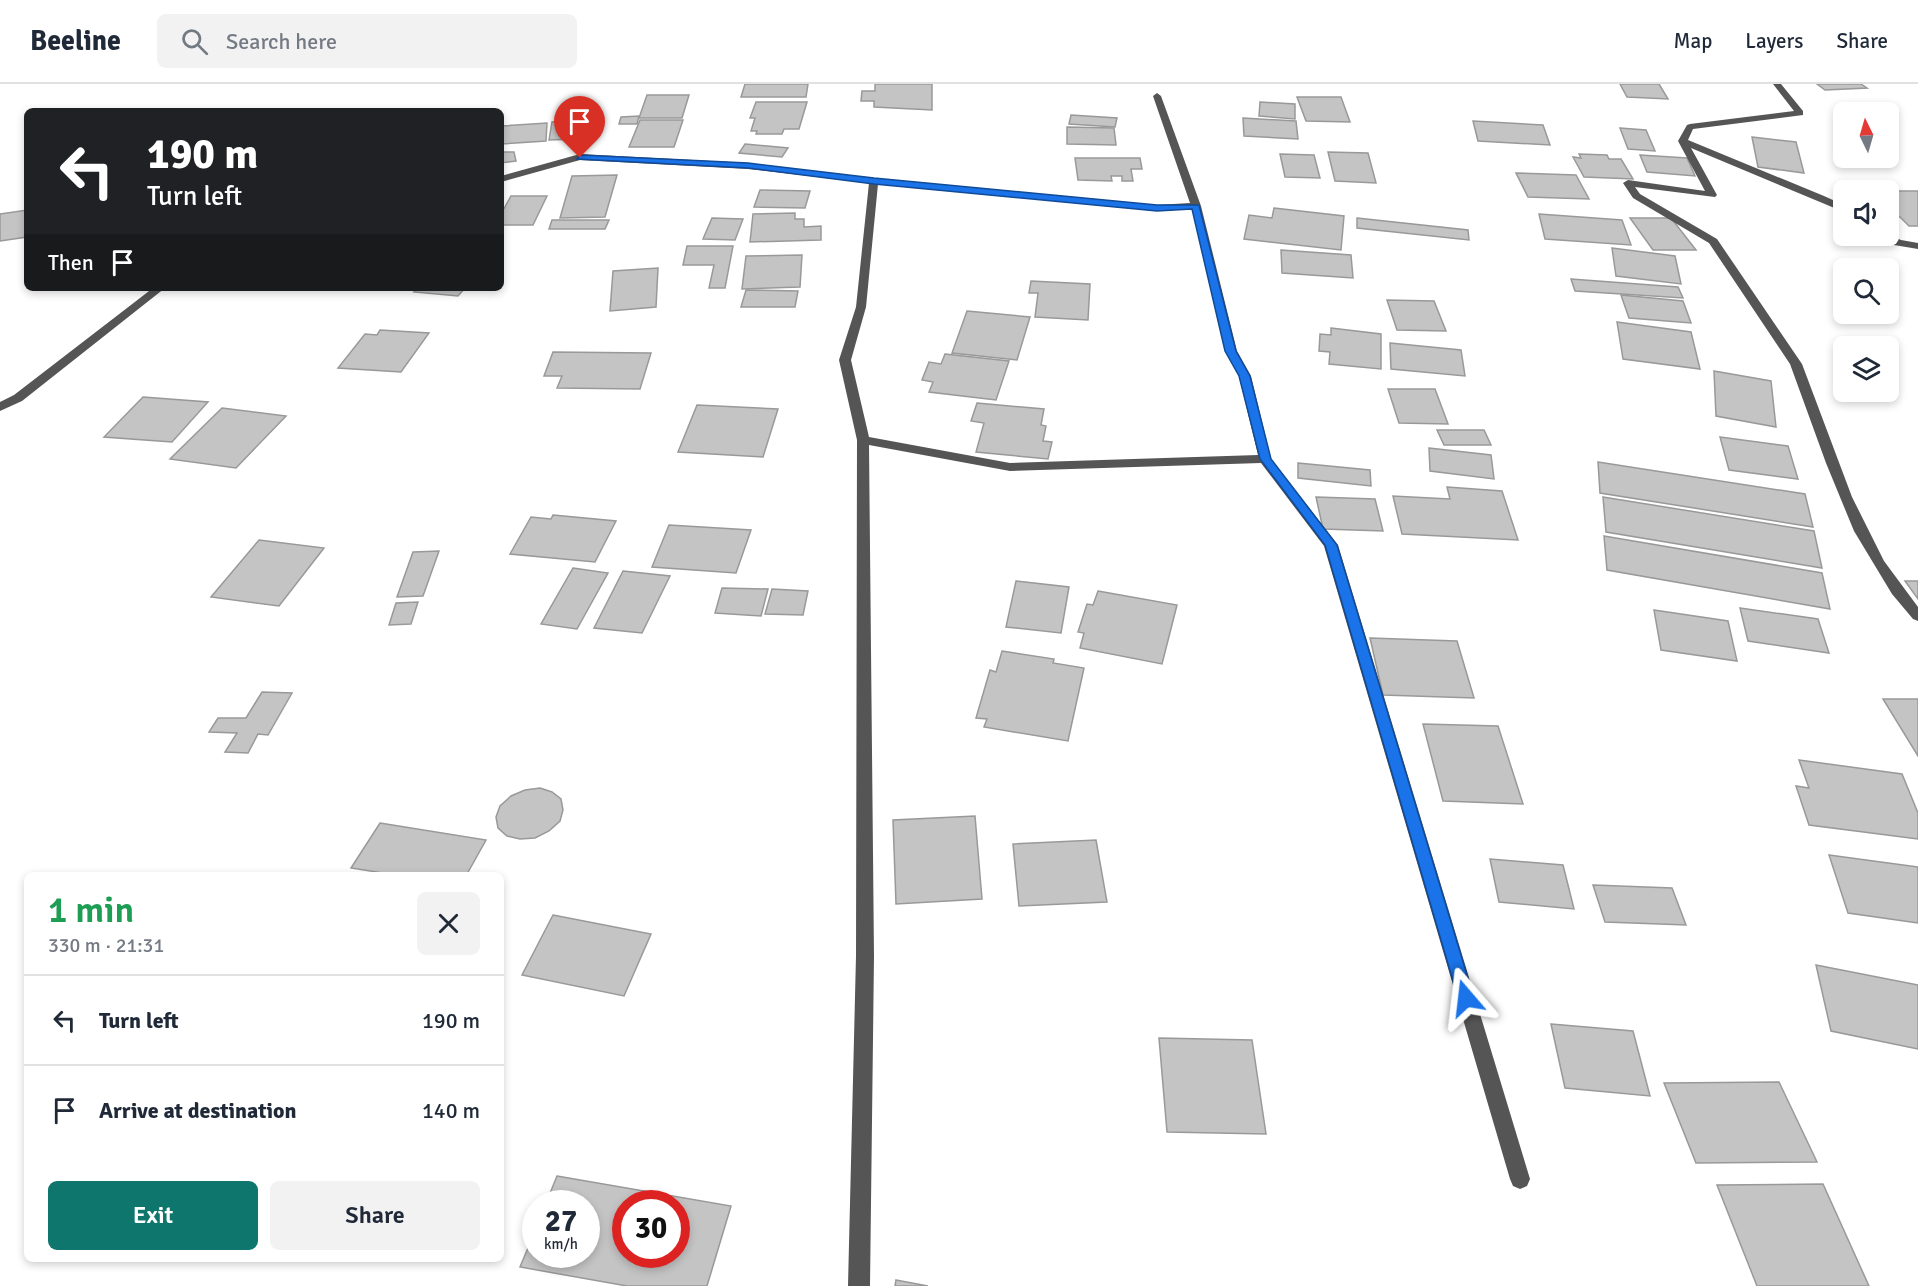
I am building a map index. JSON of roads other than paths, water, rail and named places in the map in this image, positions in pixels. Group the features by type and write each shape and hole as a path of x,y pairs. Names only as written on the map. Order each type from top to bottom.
{"street":[{"path":"1683,141 1690,127 1800,113 1777,84"},
{"path":"1157,96 1196,206 1231,351 1245,376 1265,459 1331,545 1520,1179"},
{"path":"1683,141 1833,204"},
{"path":"1683,141 1712,195 1628,183 1636,196 1713,241 1782,341 1796,364 1862,532 1901,598 1918,616"},
{"path":"504,178 580,158 748,166 874,181 1157,208 1196,206"},
{"path":"860,1286 865,956 863,440 845,360 861,307 874,181"},
{"path":"1899,243 1918,246"},
{"path":"0,407 18,398 156,291"},
{"path":"863,440 1010,467 1265,459"}]}
